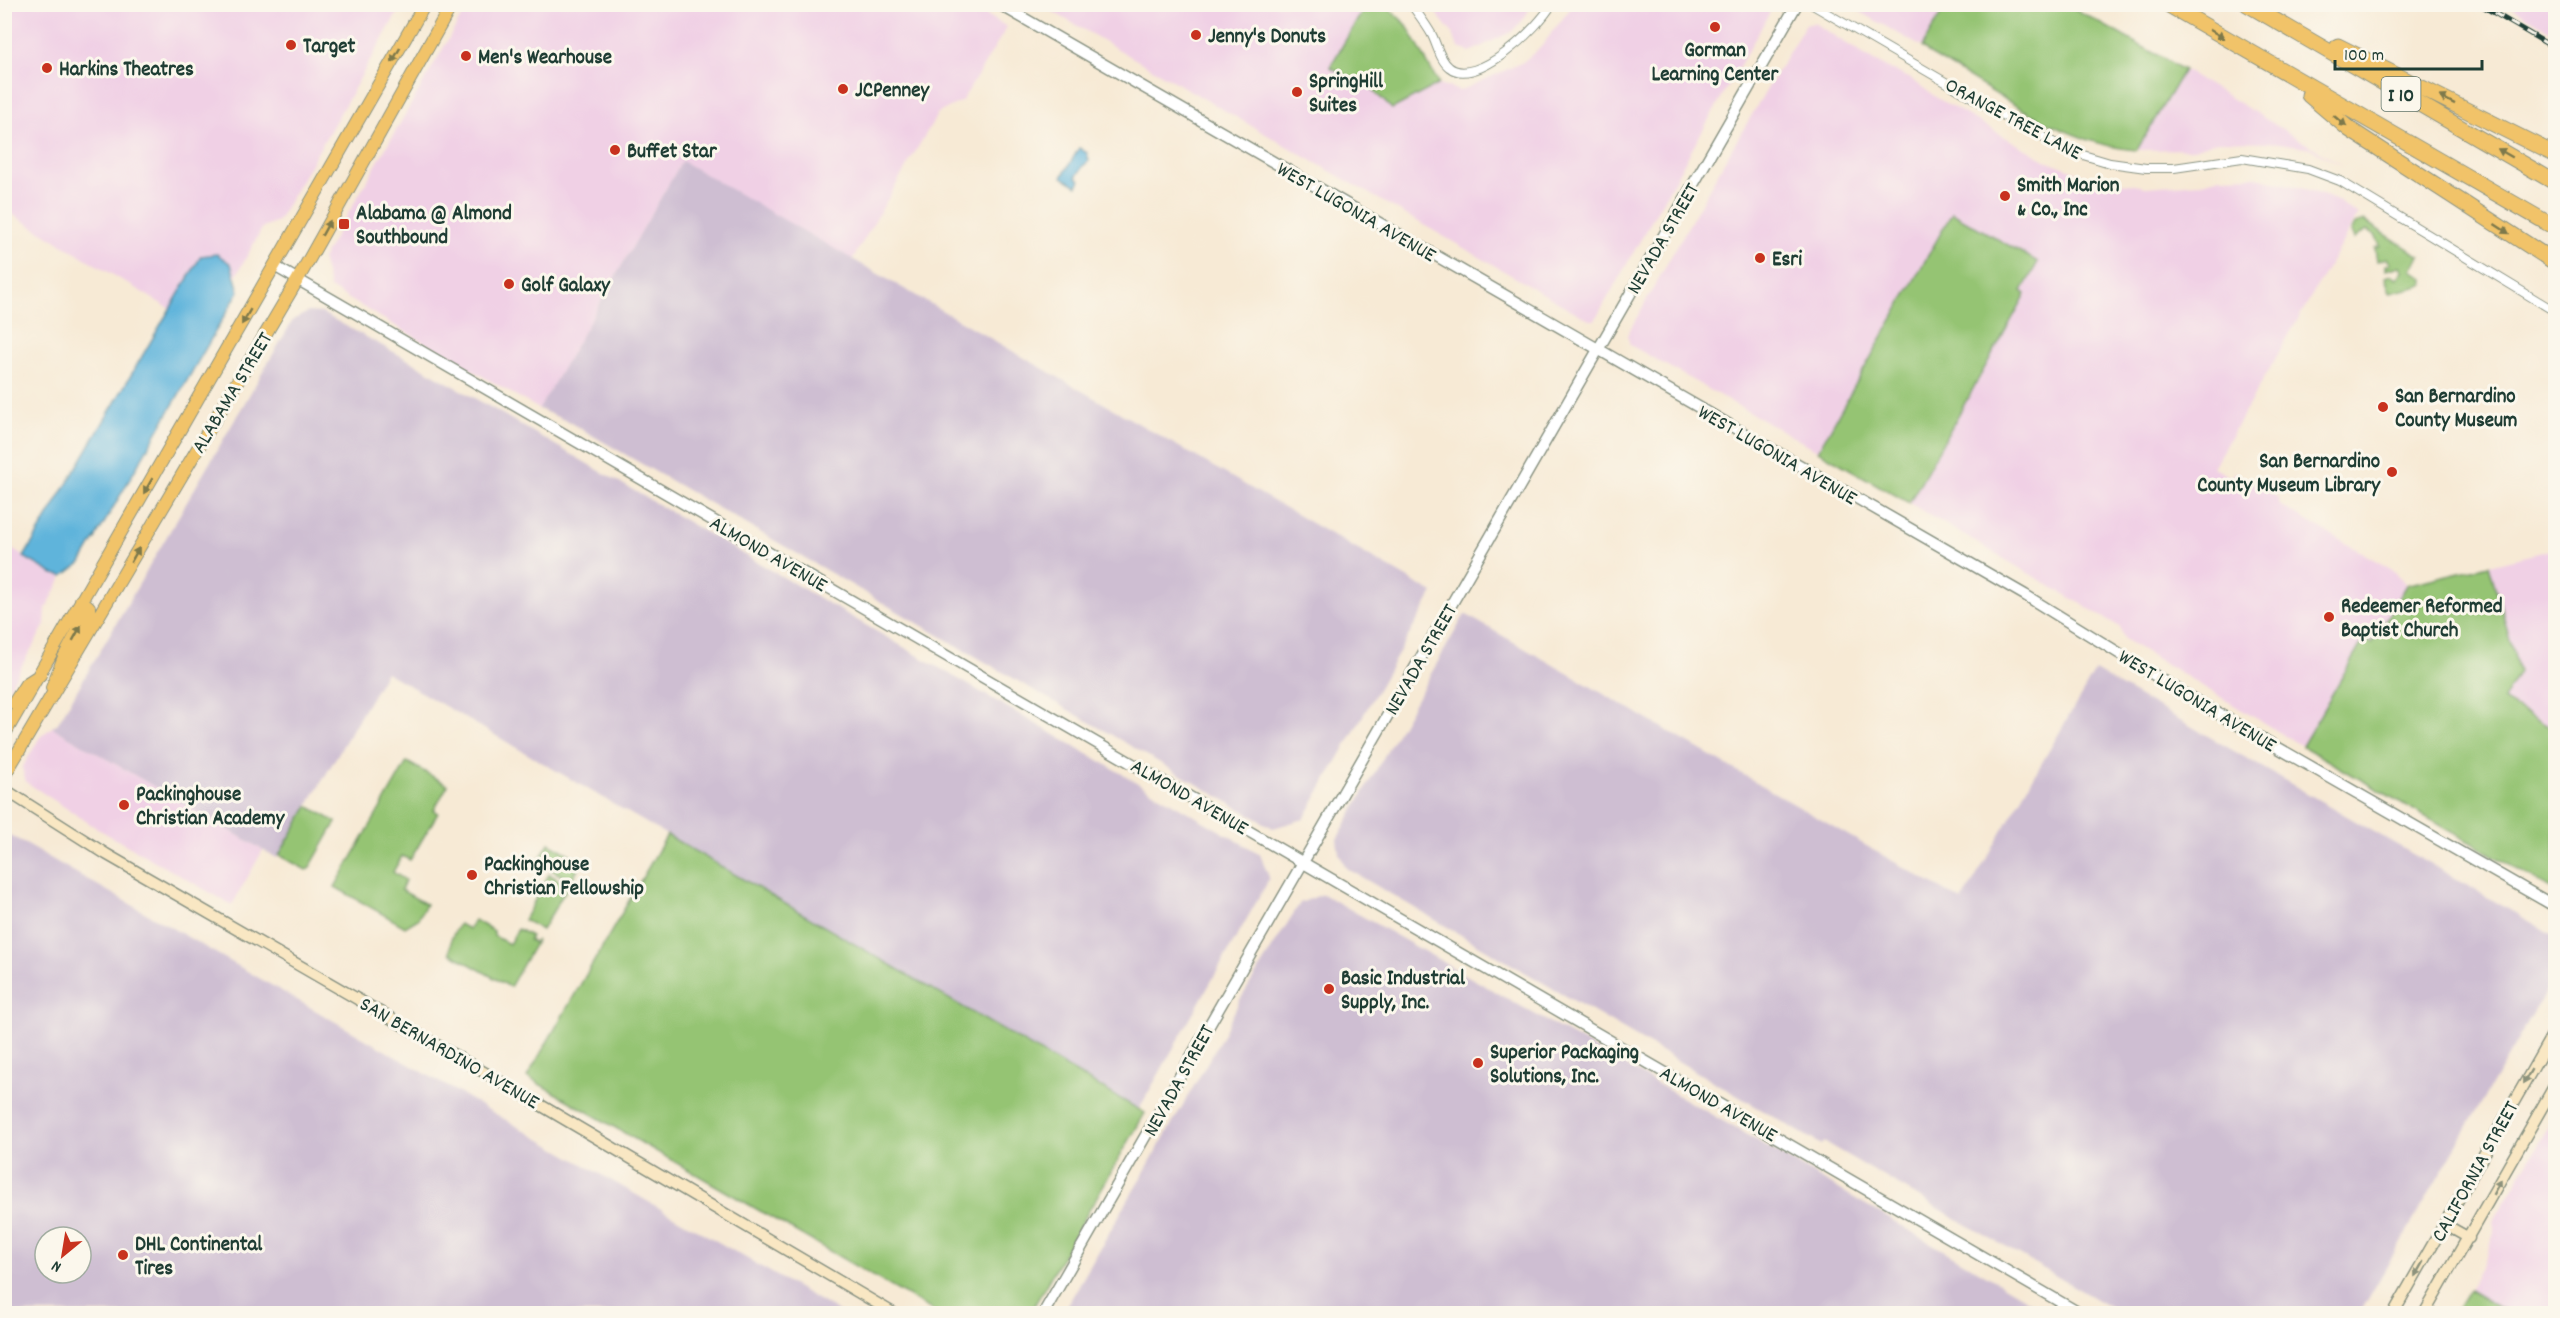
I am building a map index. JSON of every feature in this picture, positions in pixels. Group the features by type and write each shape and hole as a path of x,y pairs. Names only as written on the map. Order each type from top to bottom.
{"highway":[{"name":"I 10","path":"2167,4 2556,228"},
{"name":"I 10","path":"2247,4 2556,183"},
{"path":"2254,4 2556,155"},
{"path":"2279,70 2349,129 2556,263"}],"main road":[{"name":"ALABAMA STREET","path":"4,735 276,267 424,4"},
{"name":"ALABAMA STREET","path":"4,776 298,279 452,4"},
{"path":"47,706 57,672 89,610 89,607 81,600"},
{"path":"4,720 26,684 41,674"},
{"name":"SAN BERNARDINO AVENUE","path":"4,789 106,854 515,1090 895,1314"},
{"name":"CALIFORNIA STREET","path":"2393,1314 2556,1028"},
{"name":"CALIFORNIA STREET","path":"2424,1314 2556,1083"},
{"path":"2444,1224 2469,1238"}],"street":[{"name":"WEST LUGONIA AVENUE","path":"999,4 2025,595 2198,702 2556,907"},
{"path":"1411,4 1432,35 1445,63 1456,71 1472,70 1507,53 1536,27 1552,4"},
{"name":"NEVADA STREET","path":"1043,1314 1797,4"},
{"name":"ORANGE TREE LANE","path":"1811,4 2040,136 2082,156 2110,164 2146,168 2175,168 2242,158 2308,169 2340,181 2556,312"},
{"name":"ALMOND AVENUE","path":"276,267 2081,1314"}],"shaded area":[{"path":"968,4 1007,27 962,101 938,113 852,260 682,161 539,409 330,288 322,259 468,5"},
{"path":"5,5 402,5 278,221 263,227 236,276 231,264 201,256 170,309 5,210"},
{"path":"1041,5 1366,5 1330,67 1372,89 1392,108 1439,84 1460,91 1523,62 1541,47 1573,5 1774,5 1595,320 1589,320"},
{"path":"1429,5 1532,5 1523,20 1511,32 1470,52 1458,48 1453,34"},
{"path":"1848,5 1946,5 1922,47"},
{"path":"2507,5 2555,5 2555,33"},
{"path":"1814,23 1874,61 1911,79 1937,98 2045,160 2092,178 2146,187 2199,183 2220,177 2253,176 2309,190 2338,201 2358,215 2213,467 2231,478 2235,472 2279,498 2279,505 2396,572 2406,585 2372,643 2363,640 2302,746 2124,639 2120,627 1909,503 2026,295 2022,292 2038,262 1952,213 1818,451 1630,345 1627,335 1727,157 1805,25"},
{"path":"2184,70 2344,166 2310,148 2273,142 2217,141 2194,149 2137,150"},
{"path":"682,161 1433,593 1304,819 1273,828 569,422 539,409"},
{"path":"308,312 322,313 414,363 1260,854 1269,877 1266,885 1139,1109 386,672 277,858 52,727 58,723 293,320"},
{"path":"5,545 53,574 63,576 46,609 45,625 5,695"},
{"path":"2555,549 2555,730 2503,700 2489,565"},
{"path":"1465,614 1962,901 2095,671 2555,936 2555,975 2360,1313 2120,1313 1824,1142 1822,1145 1346,868 1339,853 1337,839"},
{"name":"Packinghouse Christian Academy","path":"52,727 263,850 232,905 98,829 26,782 22,768 40,737"},
{"path":"10,835 841,1313 5,1313 4,836"},
{"path":"1323,894 1730,1125 2050,1313 1063,1313 1221,1039 1240,1000 1300,903"},
{"path":"2555,1115 2555,1313 2509,1313 2469,1290 2484,1262 2495,1232 2493,1222"}],"green space":[{"path":"1366,5 1385,5 1406,24 1439,84 1392,109 1372,89 1330,67"},
{"path":"1946,5 2068,5 2184,70 2137,150 2110,146 2056,127 2002,98 1928,53 1922,47"},
{"path":"1952,213 2038,262 2022,291 2026,294 1909,503 1818,451"},
{"path":"2364,221 2420,256 2412,270 2424,279 2424,285 2390,293 2385,277 2392,275 2397,278 2403,271 2400,266 2386,270 2386,265 2391,263 2387,258 2377,261 2375,248 2380,246 2375,235 2367,230 2354,239 2351,232 2355,224"},
{"path":"2489,565 2519,672 2503,700 2555,730 2555,891 2302,746 2364,639 2372,643 2406,585"},
{"path":"407,762 448,785 434,810 438,813 410,860 402,856 393,872 405,880 401,890 426,904 418,919 405,927 335,887"},
{"path":"308,806 336,822 309,869 306,870 279,855"},
{"path":"667,835 1145,1113 1030,1313 937,1313 527,1077"},
{"path":"549,843 582,861 571,881 538,862"},
{"path":"549,874 568,886 542,930 524,920"},
{"path":"474,920 494,931 494,936 509,944 518,929 531,936 529,940 534,943 537,940 510,987 450,953 451,939 459,924 469,929"},
{"path":"2469,1290 2509,1313 2455,1313"}],"water":[{"path":"1079,148 1087,153 1089,161 1076,177 1080,180 1077,186 1062,177"},
{"path":"217,254 231,264 239,291 81,563 63,576 53,574 24,557 201,256"}],"railway":[{"path":"2479,4 2556,49"}],"place":[{"name":"Gorman Learning Center","path":"1715,27"},
{"name":"Jenny's Donuts","path":"1196,35"},
{"name":"Target","path":"291,45"},
{"name":"Men's Wearhouse","path":"466,56"},
{"name":"Harkins Theatres","path":"47,68"},
{"name":"JCPenney","path":"843,89"},
{"name":"SpringHill Suites","path":"1297,92"},
{"name":"Buffet Star","path":"615,150"},
{"name":"Smith Marion & Co., Inc","path":"2005,196"},
{"name":"Alabama @ Almond Southbound","path":"344,224"},
{"name":"Esri","path":"1760,258"},
{"name":"Golf Galaxy","path":"509,284"},
{"name":"San Bernardino County Museum","path":"2383,407"},
{"name":"San Bernardino County Museum Library","path":"2392,472"},
{"name":"Redeemer Reformed Baptist Church","path":"2329,617"},
{"name":"Packinghouse Christian Academy","path":"124,805"},
{"name":"Packinghouse Christian Fellowship","path":"472,875"},
{"name":"Basic Industrial Supply, Inc.","path":"1329,989"},
{"name":"Superior Packaging Solutions, Inc.","path":"1478,1063"},
{"name":"DHL Continental Tires","path":"123,1255"}]}
